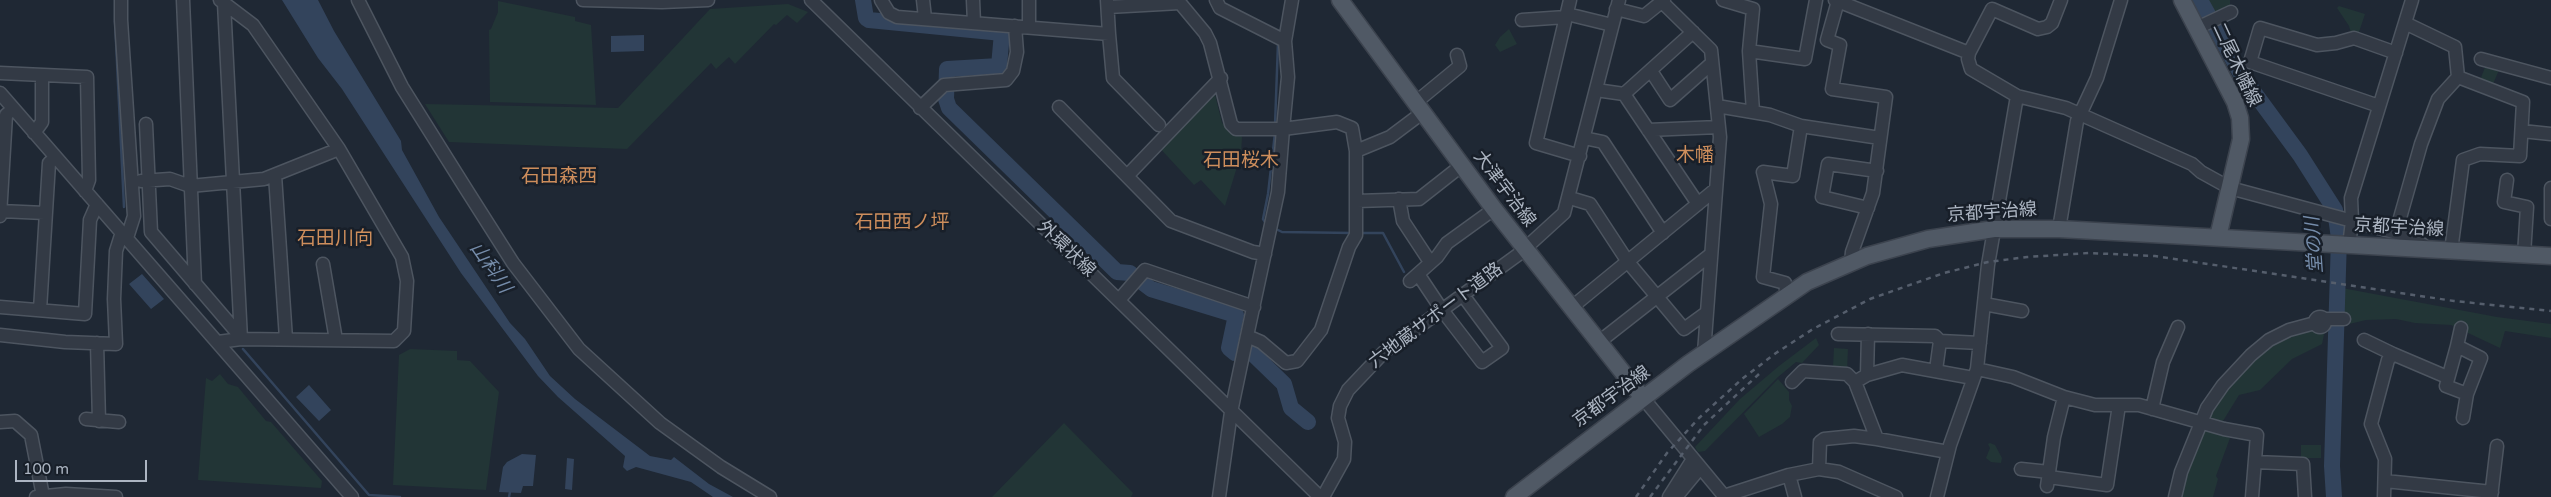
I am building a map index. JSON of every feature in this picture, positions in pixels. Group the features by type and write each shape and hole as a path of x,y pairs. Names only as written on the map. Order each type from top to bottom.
{"main road":[{"name":"大津宇治線","path":"1340,0 1461,166 1643,398"},
{"name":"二尾木幡線","path":"2182,0 2205,24 2240,118 2241,139 2218,237"},
{"name":"京都宇治線","path":"1514,497 1704,353 1807,282 1890,248 1928,239 1994,229 2058,229 2551,256"}],"street":[{"path":"0,336 116,344 114,299 116,251 134,216 121,20 122,0"},
{"path":"183,0 190,186 196,284"},
{"path":"358,0 402,87 460,181 513,263 579,349 660,423 721,467 770,497"},
{"path":"583,0 662,2 708,0"},
{"name":"外環状線","path":"812,0 1231,412 1322,497"},
{"path":"881,0 889,13 897,17 1109,34"},
{"path":"923,0 925,18"},
{"path":"973,0 974,23"},
{"path":"1029,0 1029,27"},
{"path":"1215,0 1220,8 1285,41"},
{"path":"1219,497 1231,412 1278,192 1288,77 1285,41 1292,0"},
{"path":"1570,0 1536,143 1580,156"},
{"path":"1723,0 1753,9 1749,51 1753,112"},
{"path":"1749,51 1805,59 1816,0"},
{"path":"2061,0 2052,23 2047,27 2038,29 1992,9 1969,53 1970,69 2017,96 2080,114 2192,164 2200,172 2230,188 2412,236 2430,250"},
{"path":"2058,229 2077,121 2097,78 2121,0"},
{"path":"2342,246 2352,221 2351,198 2412,0"},
{"path":"218,342 241,338 387,342 400,337 406,325 407,281 402,257 338,149 253,24 222,1"},
{"path":"222,1 241,338"},
{"path":"1617,4 1644,16 1663,1 1711,50 1720,138 1704,353"},
{"path":"1851,263 1852,252 1868,208 1877,171 1886,97 1832,89 1840,45 1826,40 1837,1 1969,53"},
{"path":"1159,124 1113,78 1107,4 1183,2 1205,33 1214,53 1231,124 1236,129 1283,129 1337,122 1352,128 1356,151 1356,235 1349,247 1321,330 1297,361 1286,363 1261,342 1245,347"},
{"name":"六地蔵サポート道路","path":"1322,497 1345,455 1345,442 1338,418 1344,396 1365,370 1384,352 1547,231 1564,213 1570,198 1617,4"},
{"path":"2205,24 2232,12"},
{"path":"1522,20 1566,16 1612,25"},
{"path":"2396,232 2421,144 2438,99 2458,77 2455,47 2405,24"},
{"path":"920,108 946,84 1006,80 1013,71 1015,62 1015,26"},
{"path":"2379,106 2250,62 2260,28 2317,44 2336,43 2354,38 2396,53"},
{"path":"1624,94 1693,32"},
{"path":"1356,151 1390,137 1460,66 1457,55"},
{"path":"2481,59 2551,78"},
{"path":"1651,71 1670,100 1712,64"},
{"path":"0,73 87,77 90,180 85,191"},
{"path":"34,133 42,122 42,75"},
{"path":"2451,251 2463,160 2480,154 2520,156 2522,131 2523,102 2458,77"},
{"path":"1127,176 1221,78"},
{"path":"1596,90 1624,94 1698,204"},
{"path":"0,93 218,342 267,402 352,497"},
{"path":"1937,497 1948,452 1975,374 1994,229 2017,96"},
{"path":"1717,106 1753,112 1801,126 1880,138"},
{"path":"1059,107 1171,221 1253,252 1265,254"},
{"path":"0,216 6,116 14,109"},
{"path":"146,124 151,232 241,338"},
{"path":"1648,130 1719,126"},
{"path":"1787,296 1785,283 1763,277 1771,204 1763,172 1793,176 1801,126"},
{"path":"2522,131 2551,134"},
{"path":"1584,138 1603,142 1663,233"},
{"path":"131,182 170,179 190,186 264,179 338,149"},
{"path":"40,310 49,162 55,158"},
{"path":"1868,208 1822,197 1828,164 1877,171"},
{"path":"1357,201 1419,199 1461,166"},
{"path":"275,175 286,339"},
{"path":"2507,180 2504,202 2527,206 2524,255"},
{"path":"2551,188 2551,219"},
{"path":"1572,308 1716,189"},
{"path":"1570,198 1590,204 1628,262 1684,329 1706,313"},
{"path":"1399,200 1403,221 1430,262"},
{"path":"0,306 85,314 90,220 97,204"},
{"path":"1462,294 1502,348 1482,362 1414,277 1437,257 1447,244 1494,209"},
{"path":"0,211 45,213"},
{"path":"1599,342 1710,254"},
{"path":"323,264 336,340"},
{"path":"1119,300 1145,270 1254,308"},
{"path":"1984,304 2022,311"},
{"path":"2175,497 2180,472 2202,422 2206,408 2223,385 2259,347 2288,330 2331,320"},
{"path":"2152,409 2164,362 2178,327"},
{"path":"2461,328 2446,386 2467,394"},
{"path":"1838,334 1935,336 1940,341 1980,343"},
{"path":"1867,375 1868,334"},
{"path":"2364,340 2447,377"},
{"path":"1936,370 1940,341"},
{"path":"97,343 99,420"},
{"path":"2457,346 2481,358 2467,394 2463,418"},
{"path":"2384,497 2385,459 2370,424 2388,360 2393,354"},
{"path":"1855,382 1867,375 1902,365 2013,377 2064,397 2095,404 2139,405 2237,432 2257,435 2252,497"},
{"path":"1792,382 1803,371 1848,374 1855,382 1877,439"},
{"path":"2048,478 2054,437 2064,397"},
{"path":"1643,398 1725,497 1790,475 1820,469 1840,472 1896,497"},
{"path":"2021,469 2048,478 2107,485 2119,405"},
{"path":"86,419 119,422"},
{"path":"0,422 15,421 31,435 43,496"},
{"path":"1820,469 1820,442 1824,439 1854,436 1948,452"},
{"path":"2385,481 2491,494 2497,446"},
{"path":"2255,462 2302,464 2305,497"},
{"path":"1669,497 1696,463"},
{"path":"1676,497 1696,463"},
{"path":"1790,475 1795,497"},
{"path":"35,497 66,494 116,497"}],"shaded area":[{"path":"2205,0 2230,0 2230,7 2212,14"},
{"path":"498,1 575,17 575,21 591,25 596,105 490,102 489,30 498,12"},
{"path":"788,4 808,12 797,23 787,15 776,25 774,24 735,64 729,57 716,69 711,63 627,149 449,142 425,104 618,108 710,9"},
{"path":"2339,6 2365,14 2357,38 2352,37 2349,26 2337,8"},
{"path":"1509,29 1517,44 1500,52 1495,45 1500,37"},
{"path":"2486,65 2499,70 2493,84 2480,80"},
{"path":"1213,87 1222,123 1240,133 1242,137 1241,154 1225,206 1201,180 1194,185 1156,144"},
{"path":"2342,288 2497,317 2551,324 2551,338 2505,331 2500,348 2451,325 2415,323 2396,319 2366,320 2341,326"},
{"path":"2310,329 2317,330 2318,333 2325,330 2322,344 2292,359 2260,390 2239,395 2223,421 2206,417 2213,402 2268,345"},
{"path":"1816,338 1819,345 1802,363 1796,362 1778,377 1705,451 1698,452 1695,447 1740,399"},
{"path":"1834,348 1848,349 1847,371 1833,368"},
{"path":"410,349 457,351 457,360 470,361 499,392 486,490 393,485 399,355"},
{"path":"220,374 228,384 238,387 266,421 271,422 322,481 321,488 198,480 206,378 212,381"},
{"path":"1778,379 1789,392 1789,400 1792,406 1790,417 1782,424 1759,437 1744,414"},
{"path":"1064,423 1133,493 1131,497 992,497"},
{"path":"2205,428 2230,438 2216,476 2218,479 2213,497 2178,497 2183,476"},
{"path":"1988,444 1995,445 2002,458 2001,463 1991,462 1986,458 1990,448"},
{"path":"2301,445 2321,445 2321,458 2305,458 2301,462"}],"water":[{"path":"282,0 318,0 334,31 401,141 402,150 439,217 510,323 525,339 550,376 575,399 650,456 671,460 674,457 709,484 733,497 713,497 691,482 636,467 627,471 623,467 625,456 558,397 538,376 461,273 342,89 318,58"},
{"path":"644,35 644,51 611,52 611,36"},
{"path":"142,274 164,299 151,309 129,284"},
{"path":"309,385 331,410 319,421 296,397"},
{"path":"522,454 536,455 533,486 523,486 521,493 499,492 503,467 507,462"},
{"path":"567,458 574,459 572,490 565,489"}],"waterway":[{"path":"863,0 866,18 869,20 1002,33 999,66 947,69 946,99 949,108 1117,272 1130,273 1151,289 1236,315 1229,348 1235,353 1250,351 1284,384 1291,408 1308,422"},
{"name":"堂の川","path":"2200,0 2242,76 2300,155 2335,210 2339,238 2332,466 2334,497"},
{"path":"115,21 124,207"},
{"path":"1275,125 1278,43"},
{"path":"1267,225 1263,219 1275,133"},
{"path":"1274,228 1282,232 1353,233"},
{"path":"1361,233 1383,233 1404,272"},
{"path":"243,349 369,495 400,497"},
{"path":"509,497 510,492"}],"railway":[{"path":"1636,497 1667,453 1699,418 1742,379 1776,353 1813,329 1870,299 1944,273 1988,262 2027,257 2089,253 2155,256 2454,301 2551,311"},
{"path":"1650,497 1704,425 1759,374"}],"district":[{"name":"木幡","path":"1695,156"},
{"name":"石田桜木","path":"1241,161"},
{"name":"石田森西","path":"559,177"},
{"name":"石田西ノ坪","path":"902,223"},
{"name":"石田川向","path":"335,239"}],"water label":[{"name":"山科川","path":"490,268"}]}
